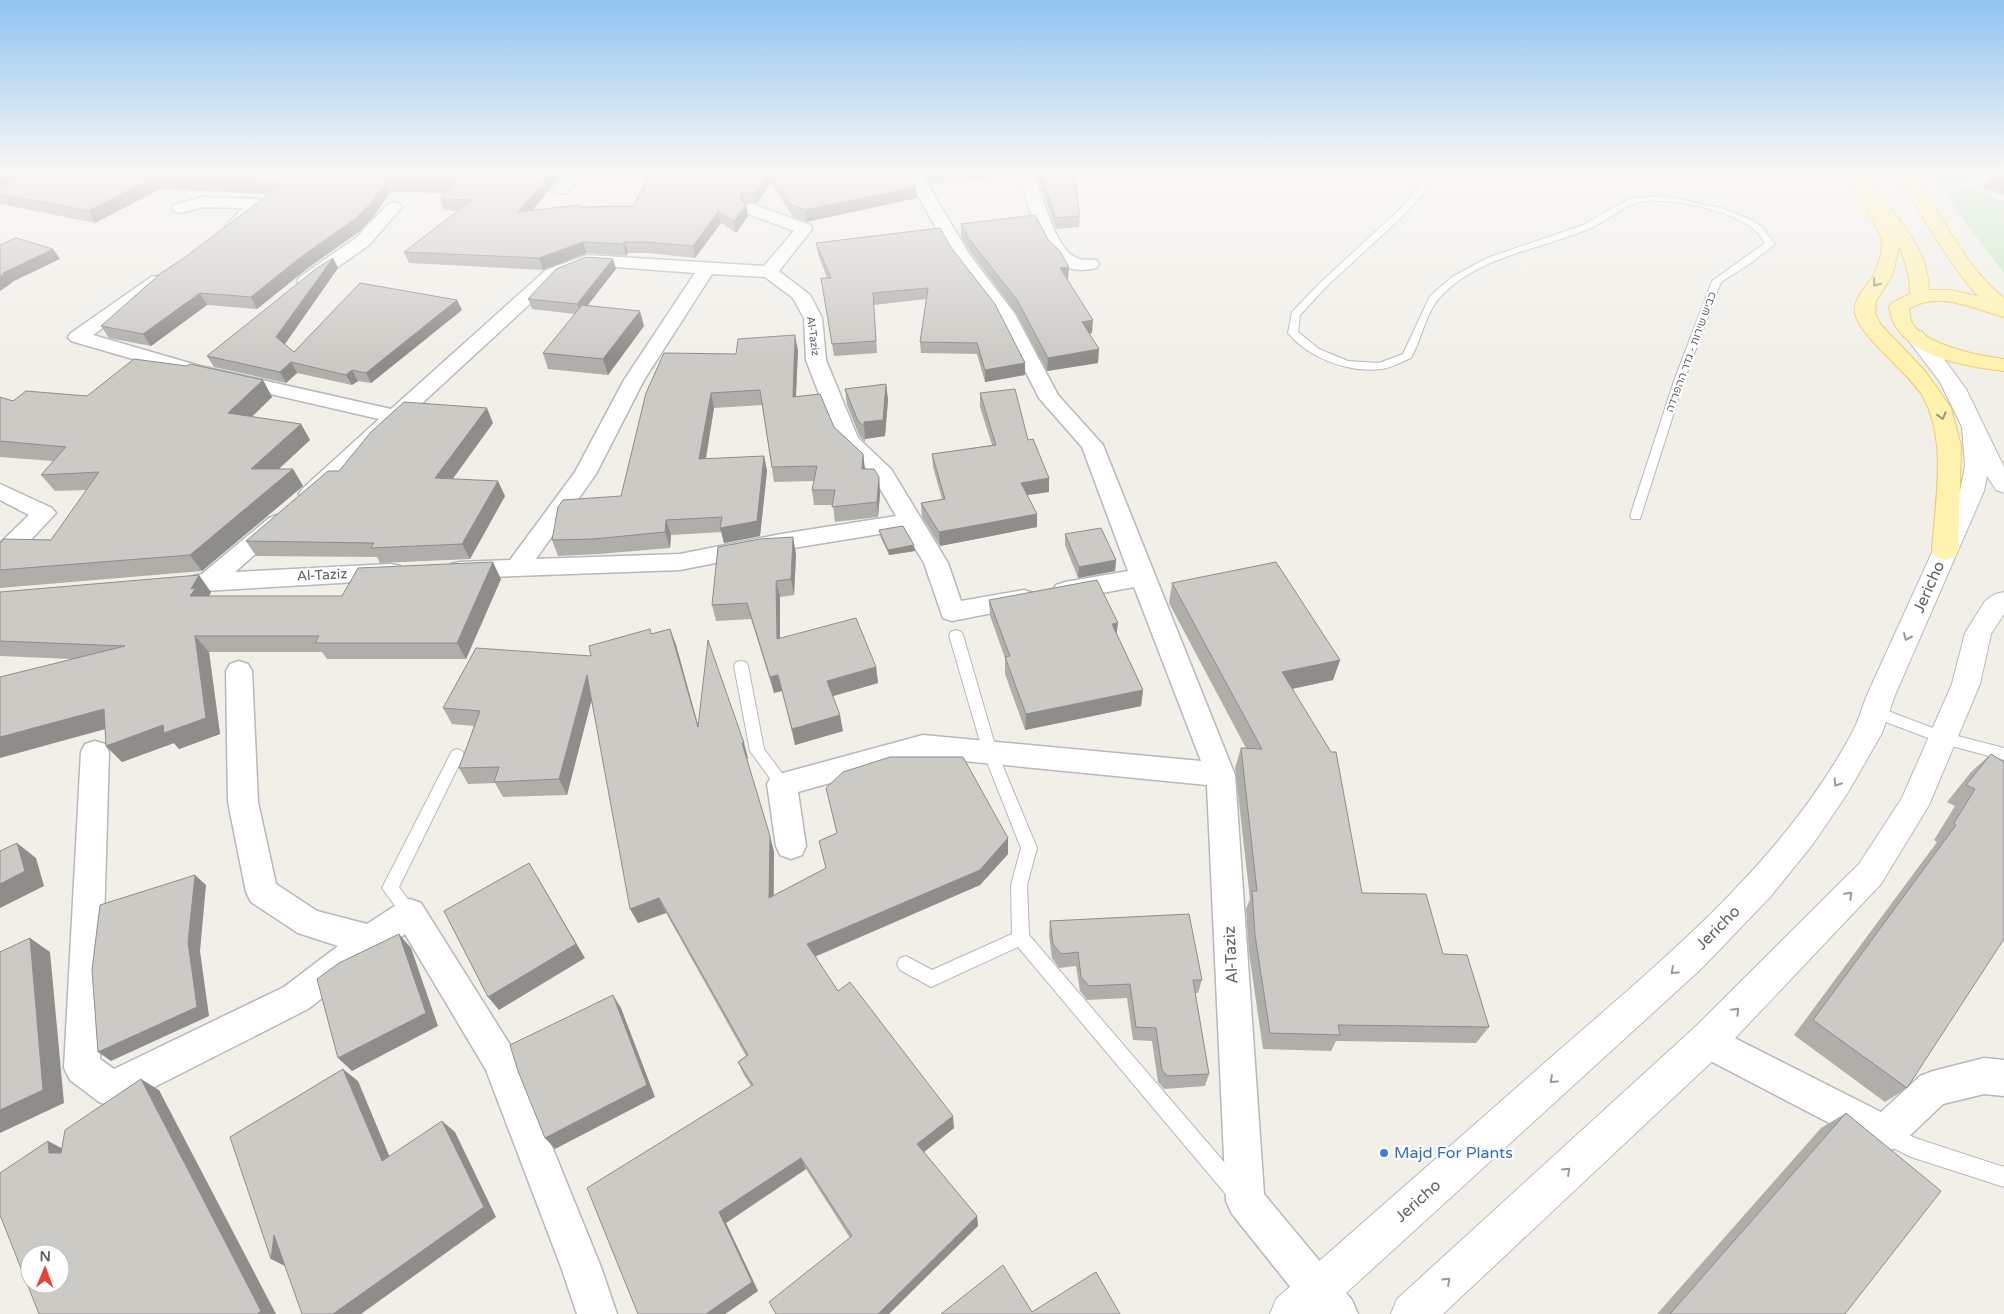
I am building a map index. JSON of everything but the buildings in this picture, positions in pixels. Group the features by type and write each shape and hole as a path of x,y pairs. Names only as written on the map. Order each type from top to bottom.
{"main road":[{"path":"1887,234 1891,242 1884,274 1868,296 1865,312 1871,326 1918,375 1940,408 1950,446 1945,551"},
{"path":"1902,234 1916,261 1922,282 1920,296"},
{"path":"1945,234 1968,274 2004,309"},
{"path":"1968,274 2004,292"},
{"path":"2004,309 1959,298 1920,296 1907,300 1899,307 1898,316 1903,326 1915,336 1934,347 1957,356 2004,365"},
{"path":"1915,336 1944,371 1994,471 2004,486"},
{"name":"Jericho","path":"1291,1314 1329,1302 1690,957 1759,886 1802,834 1836,784 1866,733 1972,491 1976,466 1972,427"},
{"path":"1412,1314 1707,1041 1870,874 1914,805 1966,684 1978,633 1994,608 2004,601"}],"street":[{"path":"217,239 222,234"},
{"path":"293,292 363,241 369,234"},
{"path":"209,581 397,417 552,274 587,260 676,268 769,272 800,234"},
{"name":"Al-Taziz","path":"948,234 961,256 1006,314 1049,398 1092,445 1142,578 1221,775 1245,1201"},
{"path":"1049,234 1063,257 1074,264 1090,264"},
{"path":"516,568 585,474 634,380 707,268"},
{"name":"Al-Taziz","path":"769,272 801,295 813,318 816,360 848,441 880,469 912,521 936,562 952,612 1142,578"},
{"path":"168,274 78,337 195,370 397,417"},
{"path":"195,370 210,358"},
{"path":"0,491 44,513 0,557"},
{"path":"438,570 680,562 781,542 912,521"},
{"name":"Al-Taziz","path":"179,584 408,571"},
{"path":"239,671 243,802 262,892 309,923 371,940"},
{"path":"790,846 782,784 923,746 1221,775"},
{"path":"95,752 82,1068 112,1089 296,998 371,940 410,913 500,1060 581,1267 596,1314"},
{"path":"1707,1041 1885,1134 1933,1089 1984,1076 2004,1078"},
{"path":"1245,1201 1329,1302"}],"lane":[{"name":"כביש שירות - גדר ההפרדה","path":"1378,234 1295,314 1293,333 1315,351 1346,364 1380,366 1407,356 1437,294 1460,274 1515,250 1565,234"},
{"name":"כביש שירות - גדר ההפרדה","path":"1636,516 1679,381 1717,281 1770,244 1762,234"},
{"path":"956,636 990,752 1029,848 1019,885 1021,938 1245,1201"},
{"path":"741,666 757,751 782,784"},
{"path":"1875,712 1944,738 2004,754"},
{"path":"410,913 390,888 457,755"},
{"path":"906,964 931,979 1021,938"},
{"path":"1885,1134 1911,1147 2004,1177"}],"green space":[{"path":"1974,234 2004,234 2004,273"}],"place":[{"name":"Majd For Plants","path":"1384,1153"}]}
